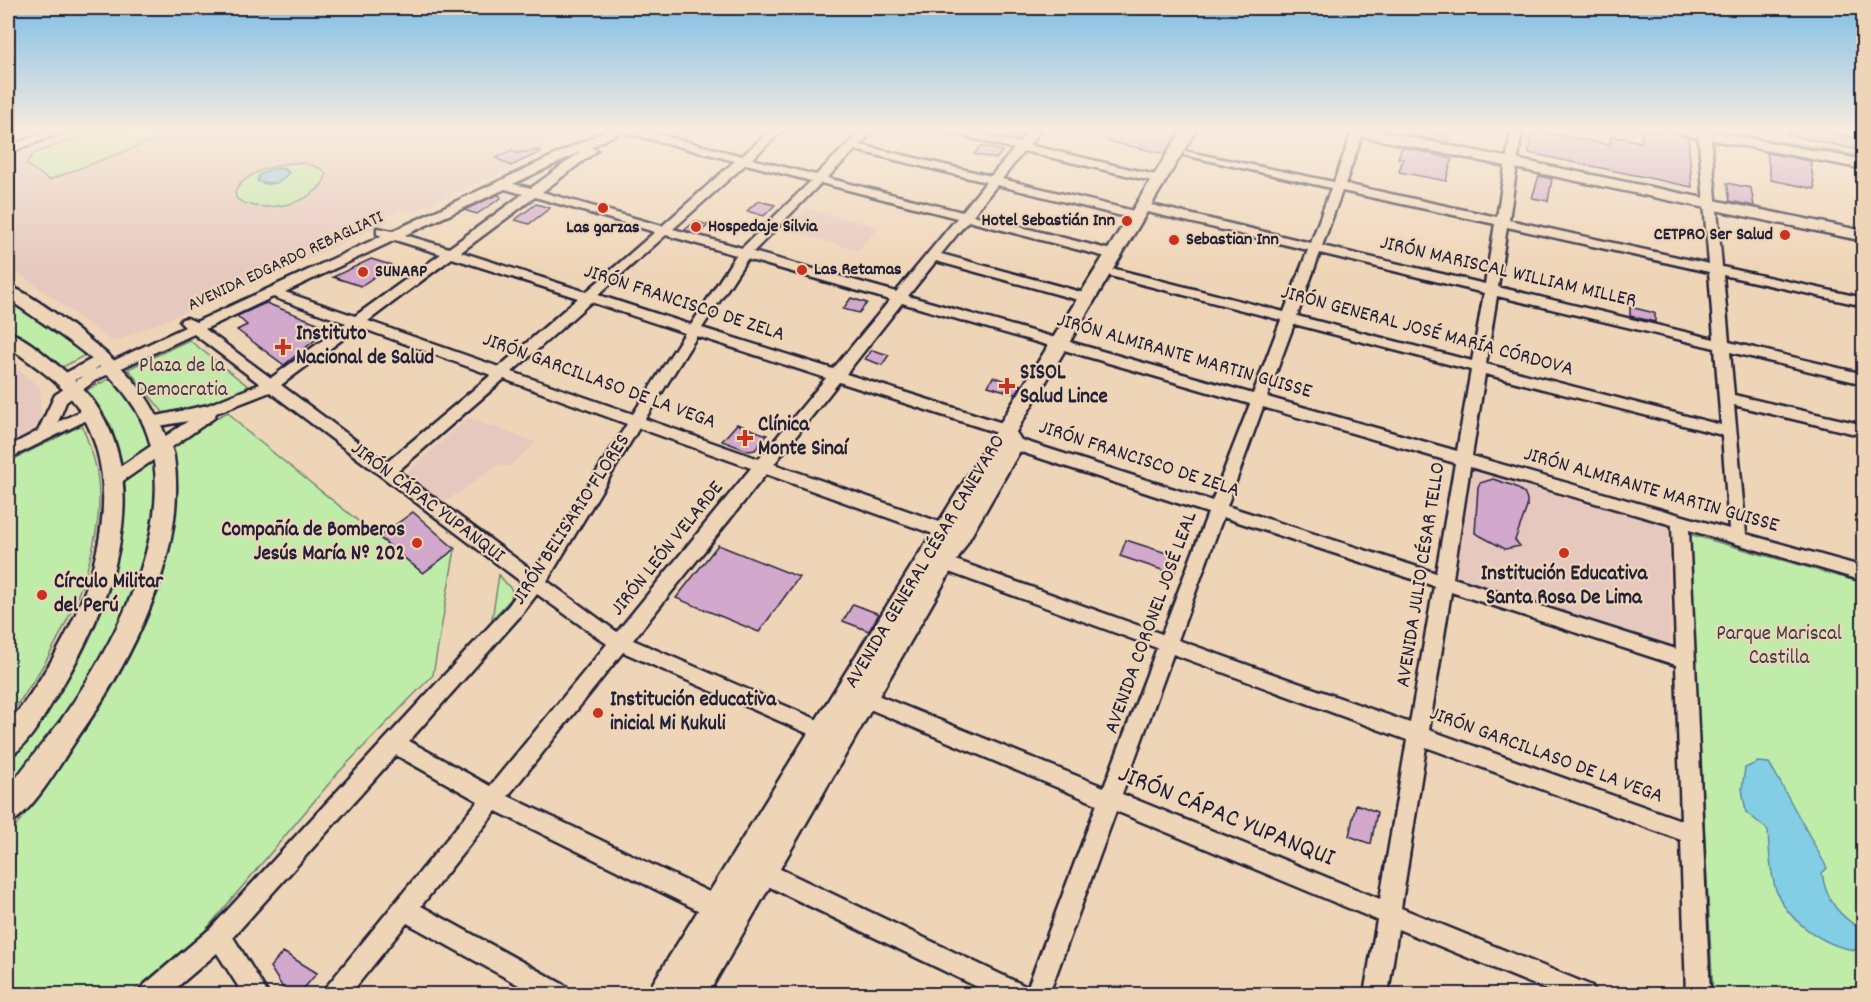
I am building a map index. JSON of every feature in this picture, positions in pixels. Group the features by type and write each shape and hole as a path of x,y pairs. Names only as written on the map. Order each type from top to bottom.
{"main road":[{"name":"AVENIDA GENERAL CÉSAR CANEVARO","path":"1145,211 1170,177"},
{"path":"1578,177 1863,236"},
{"name":"AVENIDA GENERAL CÉSAR CANEVARO","path":"856,695 944,563 1011,437 1115,264 1160,179"},
{"name":"AVENIDA GENERAL CÉSAR CANEVARO","path":"1066,345 1087,298 1115,264"},
{"path":"8,291 107,363 138,398 153,422 162,447 165,496 161,535 147,585 116,654 85,706 38,774 8,811"},
{"path":"8,745 50,689 81,630 111,537 114,479 106,442 90,412 68,384 10,344"},
{"name":"AVENIDA GENERAL CÉSAR CANEVARO","path":"664,994 727,913 856,695 945,531 1011,437"},
{"name":"AVENIDA GENERAL CÉSAR CANEVARO","path":"691,994 727,913"}],"street":[{"name":"JIRÓN ALMIRANTE MARTIN GUISSE","path":"508,177 533,193 1863,574"},
{"name":"AVENIDA EDGARDO REBAGLIATI","path":"68,384 107,363 508,177"},
{"path":"153,422 183,417 219,406 271,385 533,193 551,177"},
{"path":"386,472 725,177"},
{"name":"JIRÓN GENERAL JOSÉ MARÍA CÓRDOVA","path":"809,177 965,217 1289,318 1729,432"},
{"name":"JIRÓN BELISARIO FLORES","path":"151,994 219,936 535,585 636,421 745,254 820,177"},
{"name":"JIRÓN MARISCAL WILLIAM MILLER","path":"977,177 1315,248 1863,379"},
{"name":"JIRÓN LEÓN VELARDE","path":"335,994 997,177"},
{"path":"1150,177 1160,179"},
{"path":"1297,177 1863,302"},
{"name":"AVENIDA CORONEL JOSÉ LEAL","path":"1037,994 1342,177"},
{"name":"AVENIDA JULIO CÉSAR TELLO","path":"1376,994 1510,177"},
{"path":"1708,177 1738,538"},
{"name":"AVENIDA EDGARDO REBAGLIATI","path":"190,324 270,291 386,233"},
{"name":"JIRÓN FRANCISCO DE ZELA","path":"386,233 836,376 1218,509 1685,660"},
{"path":"933,256 1087,298"},
{"name":"JIRÓN GARCILLASO DE LA VEGA","path":"270,291 945,531"},
{"name":"JIRÓN CÁPAC YUPANQUI","path":"190,324 535,585 621,643 832,735"},
{"path":"44,435 68,384"},
{"path":"1726,398 1863,431"},
{"path":"114,479 219,406"},
{"path":"8,453 90,412"},
{"path":"1680,522 1698,994"},
{"name":"JIRÓN GARCILLASO DE LA VEGA","path":"944,563 1692,834"},
{"name":"JIRÓN CÁPAC YUPANQUI","path":"856,695 1584,994"},
{"path":"394,743 493,799 727,913"},
{"path":"754,868 1017,994"},
{"path":"404,909 558,994"},
{"path":"219,936 256,994"}],"shaded area":[{"path":"8,177 490,177 412,212 405,208 385,217 391,221 297,264 291,261 268,272 270,276 113,342 8,265"},
{"path":"807,208 879,227 858,250 785,230"},
{"path":"8,362 40,388 41,423 8,447"},
{"path":"468,418 536,442 509,467 499,464 444,503 404,475"},
{"name":"Institución Educativa Santa Rosa De Lima","path":"1473,470 1668,525 1671,648 1456,580"}],"green space":[{"path":"261,177 257,180 270,184 285,177 325,177 312,194 300,200 272,207 246,204 236,198 235,191 246,179"},
{"path":"8,295 89,353 59,369 8,331"},
{"name":"Plaza de la Democratia","path":"189,340 253,390 166,416 128,369"},
{"path":"111,378 131,402 142,420 152,449 122,468 111,425 85,391"},
{"path":"228,412 245,430 423,573 455,549 433,675 338,773 204,932 130,994 8,994 8,838 117,677 160,589 172,539 173,448 190,431"},
{"name":"Círculo Militar del Perú","path":"82,425 96,467 99,504 95,536 87,569 75,602 44,664 8,717 8,462"},
{"path":"151,460 154,463 154,509 146,554 132,599 112,642 88,684 62,725 8,800 8,759 47,709 102,604 120,481"},
{"name":"Parque Mariscal Castilla","path":"1689,534 1863,583 1863,994 1713,994"},
{"path":"499,575 512,590 511,599 492,619"}],"water":[{"path":"259,177 284,177 277,183 258,182"},
{"path":"1758,762 1769,763 1775,773 1827,868 1822,873 1831,900 1847,920 1863,931 1863,950 1837,946 1824,940 1800,923 1782,902 1772,875 1768,830 1746,812 1742,789 1745,768"}],"building":[{"path":"1424,177 1447,177 1446,181"},
{"path":"1539,177 1552,179 1548,201 1532,198"},
{"path":"1643,177 1691,177 1692,187"},
{"path":"1771,177 1813,177 1815,189 1771,180"},
{"path":"1727,183 1751,188 1754,206 1730,201"},
{"path":"499,194 501,198 477,214 464,210"},
{"path":"758,201 775,205 764,216 747,211"},
{"path":"536,204 550,208 529,224 515,220"},
{"name":"Hospedaje Silvia","path":"695,221 708,225 699,234 685,230"},
{"name":"SUNARP","path":"371,259 391,265 361,286 333,277"},
{"path":"851,298 867,303 859,313 843,309"},
{"name":"Instituto Nacional de Salud","path":"266,303 330,328 284,365 237,330 247,325 237,316"},
{"path":"1630,307 1655,313 1655,322 1630,316"},
{"path":"872,350 889,355 882,365 865,359"},
{"name":"SISOL Salud Lince","path":"993,377 1021,385 1016,394 988,386"},
{"name":"Clínica Monte Sinaí","path":"737,424 767,435 755,450 749,451 722,441"},
{"path":"1493,479 1514,486 1524,493 1527,500 1527,507 1515,540 1520,546 1505,549 1475,533 1478,487 1480,483"},
{"name":"Compañía de Bomberos Jesús María Nº 202","path":"413,512 455,549 423,573 379,537"},
{"path":"1126,540 1179,557 1174,574 1120,556"},
{"path":"718,545 799,577 759,632 676,598"},
{"path":"853,604 879,614 869,631 843,621"},
{"path":"1356,804 1377,812 1371,844 1349,836"},
{"path":"283,952 317,973 299,994 283,988 270,967"}],"place":[{"name":"Las garzas","path":"603,208"},
{"name":"Hotel Sebastián Inn","path":"1127,221"},
{"name":"Hospedaje Silvia","path":"696,227"},
{"name":"CETPRO Ser Salud","path":"1785,235"},
{"name":"Sebastian Inn","path":"1174,240"},
{"name":"Las Retamas","path":"802,270"},
{"name":"SUNARP","path":"363,272"},
{"name":"Instituto Nacional de Salud","path":"283,347"},
{"name":"SISOL Salud Lince","path":"1007,386"},
{"name":"Clínica Monte Sinaí","path":"745,438"},
{"name":"Compañía de Bomberos Jesús María Nº 202","path":"417,543"},
{"name":"Institución Educativa Santa Rosa De Lima","path":"1564,553"},
{"name":"Círculo Militar del Perú","path":"42,595"},
{"name":"Institución educativa inicial Mi Kukuli","path":"598,713"}]}
